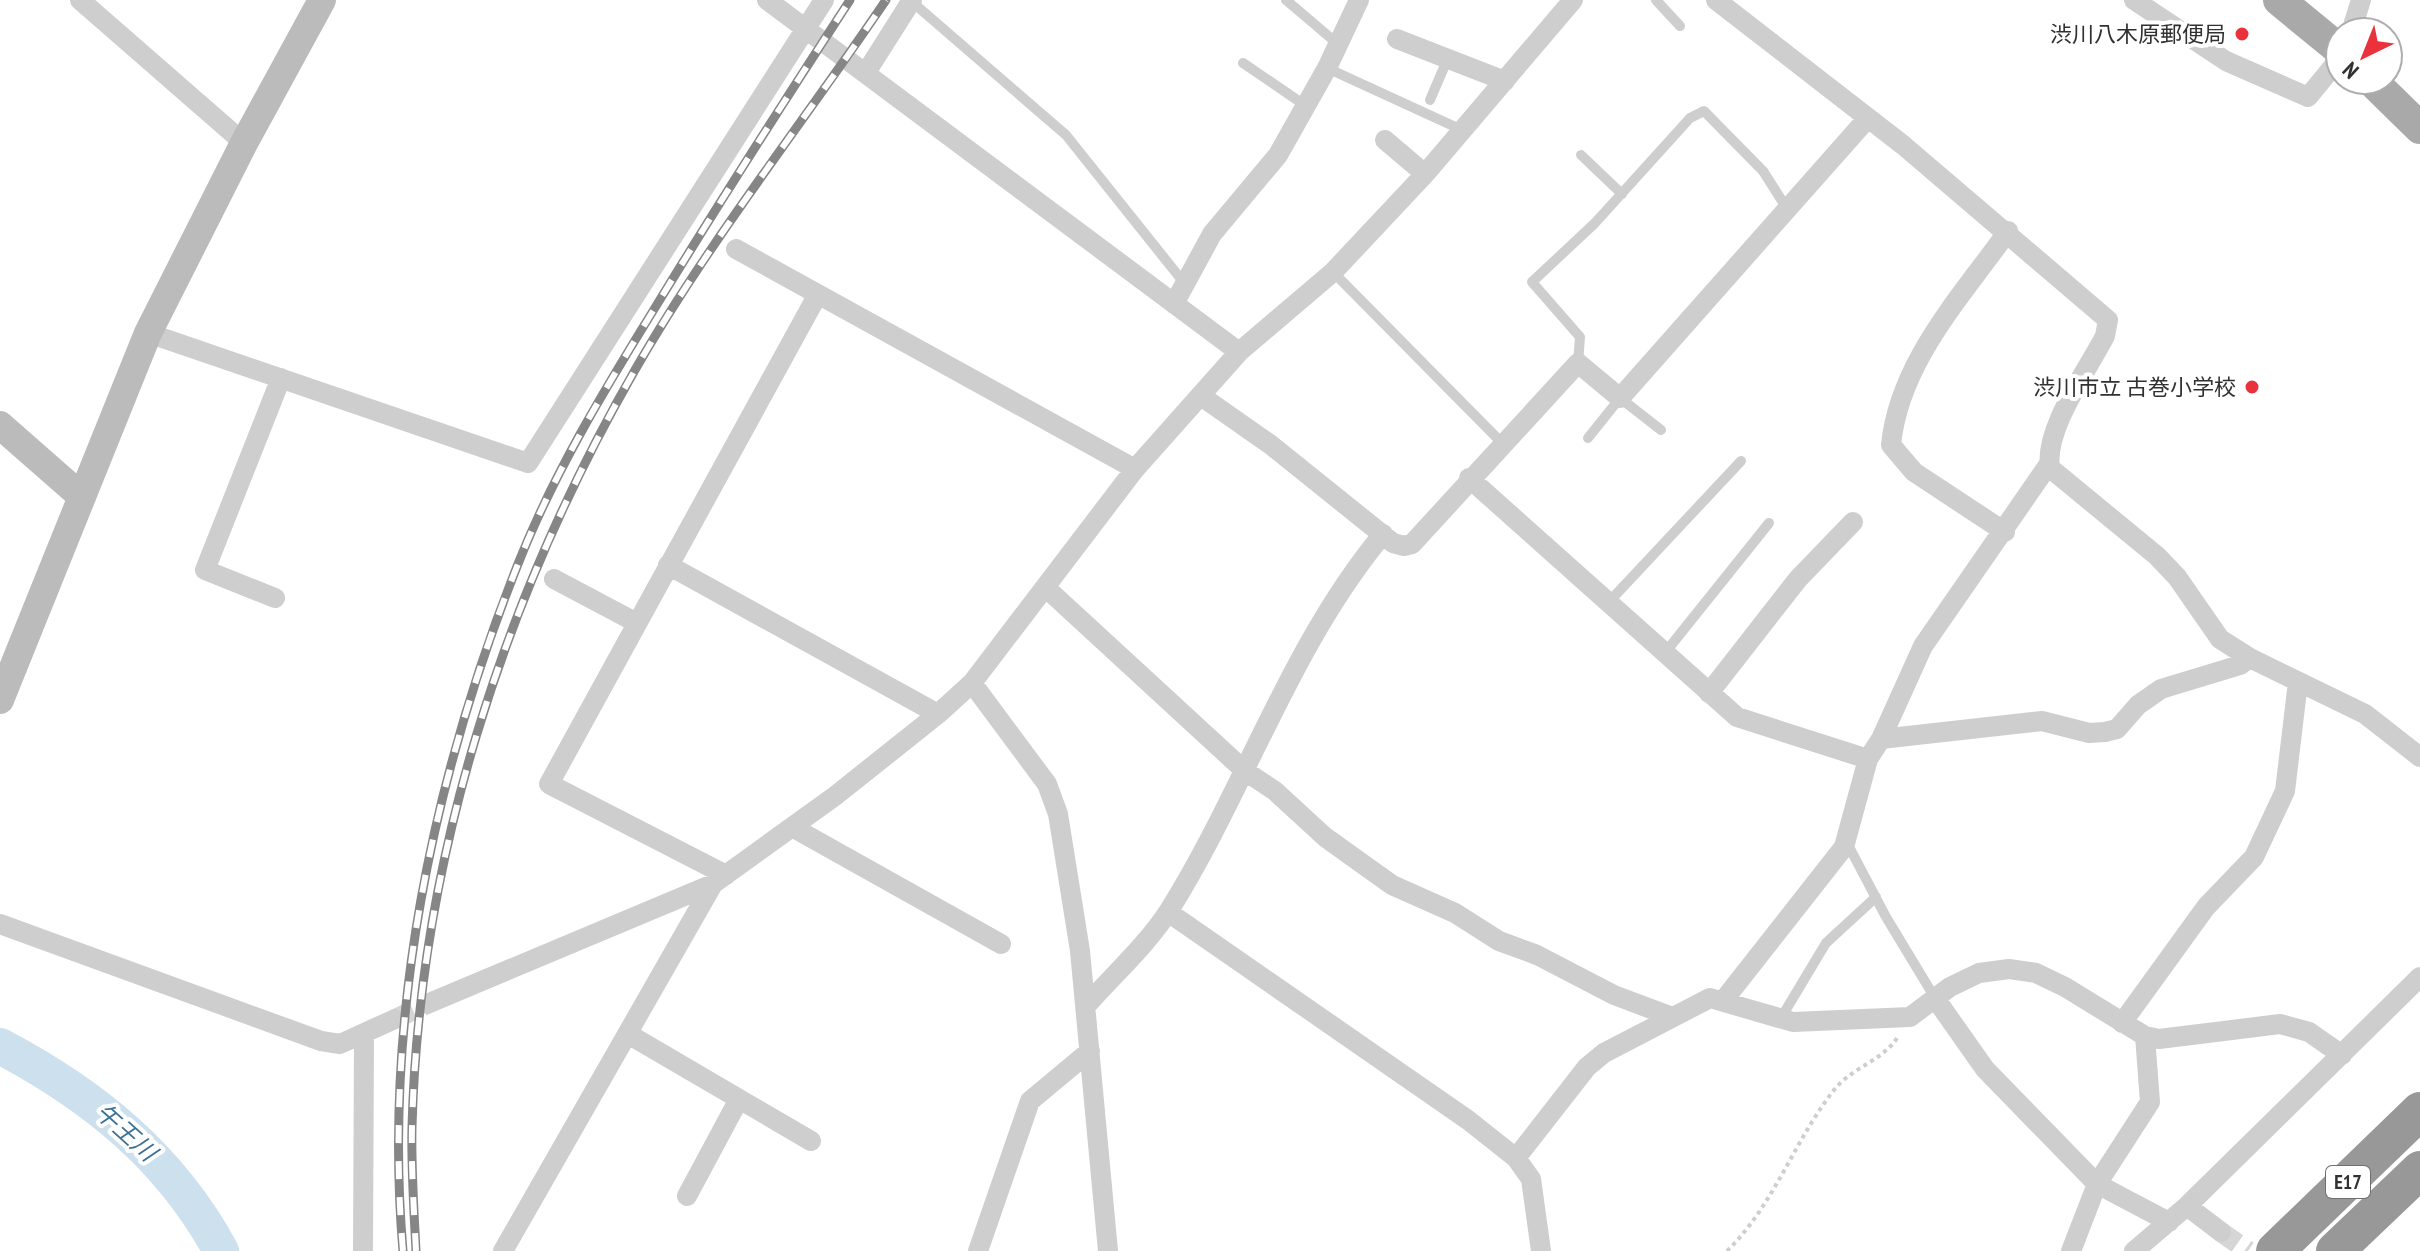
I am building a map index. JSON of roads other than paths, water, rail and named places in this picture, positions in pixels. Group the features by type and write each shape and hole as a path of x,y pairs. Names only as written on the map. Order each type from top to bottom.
{"highway":[{"name":"E17","path":"2275,1251 2420,1111"},
{"name":"E17","path":"2335,1251 2420,1170"}],"main road":[{"path":"2279,0 2324,37"},
{"path":"2387,96 2420,128"}],"street":[{"path":"80,0 244,143"},
{"path":"0,700 148,333 244,143 322,0"},
{"path":"767,0 867,71 1239,352"},
{"path":"148,333 528,463 824,0"},
{"path":"1174,304 1212,234 1278,155 1327,68 1359,0"},
{"path":"427,1004 720,880 938,714 972,683 1135,469 1239,352 1333,272 1464,131 1573,0"},
{"path":"1716,0 2008,231 2108,320 2105,336 2053,434 2048,451 2049,464 2071,489 2157,556 2177,577 2220,639 2250,658 2365,714 2420,757"},
{"path":"2134,0 2226,61 2308,97 2324,78"},
{"path":"867,71 912,1"},
{"path":"1397,39 1505,81"},
{"path":"1201,396 1271,445 1383,534 1404,546 1412,544 1469,478 1578,363 1620,398 1867,119"},
{"path":"1385,140 1425,174"},
{"path":"2005,532 1914,472 1891,445 1893,418 1918,356 2008,231"},
{"path":"736,249 1135,469"},
{"path":"720,880 549,784 818,294"},
{"path":"275,598 205,570 281,378"},
{"path":"0,425 82,497"},
{"path":"1723,1001 1846,841 1868,759 1881,739 1923,646 2005,532 2049,464"},
{"path":"1469,478 1737,717 1868,759"},
{"path":"1709,693 1798,579 1853,522"},
{"path":"1086,1006 1168,912 1245,771 1296,661 1383,534"},
{"path":"668,565 938,714"},
{"path":"554,579 637,623"},
{"path":"1045,587 1245,771 1275,791 1325,837 1392,885 1455,913 1499,941 1537,955 1614,995 1670,1016"},
{"path":"1881,739 2042,721 2089,733 2105,732 2117,729 2138,705 2161,689 2240,665 2250,658"},
{"path":"2122,1023 2206,907 2254,857 2285,791 2298,682"},
{"path":"972,683 1021,745 1047,784 1053,799 1072,890 1086,1006 1108,1251"},
{"path":"792,827 1001,944"},
{"path":"503,1251 720,880"},
{"path":"1168,912 1468,1120 1516,1158 1531,1179 1541,1251"},
{"path":"0,924 321,1041 340,1044 395,1019"},
{"path":"1516,1158 1587,1067 1604,1053 1670,1016 1710,998 1793,1022 1910,1017 1935,998 1979,973 2009,969 2036,973 2065,987 2145,1036 2159,1039 2280,1024 2309,1032 2342,1055"},
{"path":"2134,1251 2187,1206 2420,977"},
{"path":"1935,998 1985,1069 2097,1184 2169,1222"},
{"path":"628,1034 811,1141"},
{"path":"363,1251 364,1035"},
{"path":"2071,1251 2097,1184 2150,1102 2145,1036"},
{"path":"978,1251 1030,1101 1090,1051"},
{"path":"687,1196 739,1099"},
{"path":"2187,1206 2221,1232"}],"lane":[{"path":"1286,0 1339,45"},
{"path":"1656,0 1680,26"},
{"path":"912,1 1066,135 1185,284"},
{"path":"1430,100 1448,58"},
{"path":"1243,63 1306,106"},
{"path":"1327,68 1464,131"},
{"path":"1578,363 1580,337 1532,282 1622,194 1690,118 1704,111 1763,171 1786,207"},
{"path":"1581,155 1622,194"},
{"path":"1333,272 1502,443"},
{"path":"1588,438 1620,398 1661,430"},
{"path":"1607,604 1741,461"},
{"path":"1664,654 1769,523"},
{"path":"1846,841 1935,998"},
{"path":"1781,1018 1826,943 1876,897"}],"waterway":[{"name":"午王川","path":"0,1046 67,1085 126,1132 178,1186 221,1251"}],"tunnel":[{"path":"395,1019 427,1004"},
{"path":"2221,1232 2248,1251"}],"railway":[{"path":"403,1251 399,1163 400,1076 408,988 421,901 439,815 461,730 488,646 532,531 580,434 701,233 850,0"},
{"path":"416,1251 412,1127 418,1027 431,928 451,831 477,735 508,640 545,548 635,370 725,229 886,0"}],"place":[{"name":"渋川八木原郵便局","path":"2242,34"},
{"name":"渋川市立 古巻小学校","path":"2252,387"}]}
